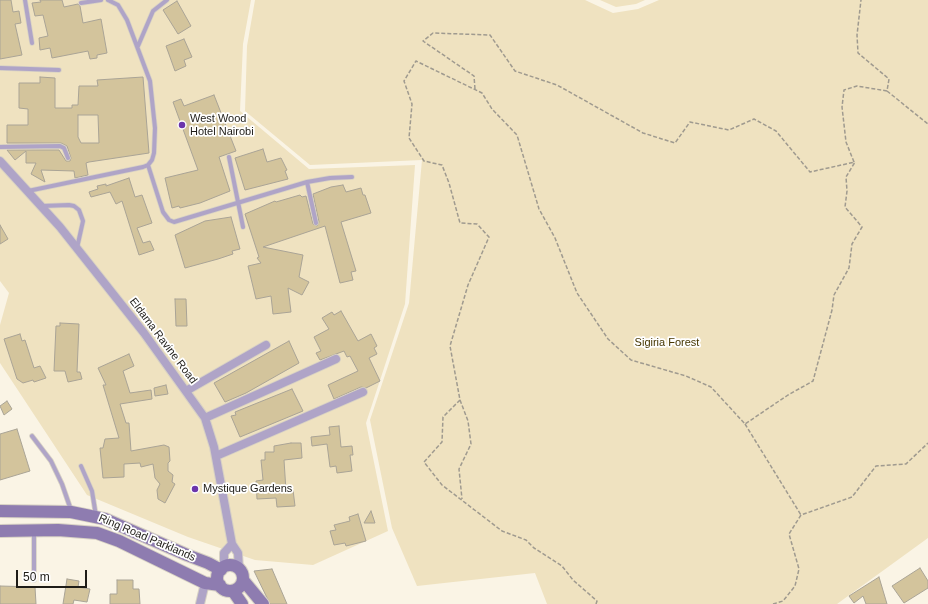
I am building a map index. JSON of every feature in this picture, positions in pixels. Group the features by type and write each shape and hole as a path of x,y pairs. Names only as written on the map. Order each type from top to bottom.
{"street":[{"name":"Eldama Ravine Road","path":"0,161 42,206 77,248 144,333 205,418 216,456 232,544 238,553 241,574"},
{"path":"186,391 266,345"},
{"path":"205,418 336,359"},
{"path":"216,456 363,392"},
{"name":"Ring Road Parklands","path":"0,511 71,512 96,516 122,525 222,569"},
{"name":"Ring Road Parklands","path":"0,531 80,531 97,533 119,541 205,584 220,585"},
{"path":"232,544 224,552 222,569 218,577 220,585 226,590 233,591 240,587 241,574"},
{"path":"222,569 232,566 241,574 263,604"},
{"path":"200,604 205,584"},
{"path":"233,591 242,604"}],"lane":[{"path":"25,0 32,43"},
{"path":"81,3 101,0"},
{"path":"108,0 114,2 122,9 138,46 150,82 153,97 154,153 148,166 163,212 169,220 180,222 307,182 352,176"},
{"path":"138,46 153,11 167,0"},
{"path":"0,68 59,70"},
{"path":"0,147 60,146 64,148 68,158"},
{"path":"229,157 243,227"},
{"path":"28,191 148,166"},
{"path":"307,182 316,223"},
{"path":"42,206 65,205 74,206 79,210 83,221 77,248"},
{"path":"32,436 51,461 62,484 71,512"},
{"path":"81,466 92,491 96,516"},
{"path":"34,531 34,580"}],"path":[{"path":"861,0 857,35 858,53 889,79 887,91"},
{"path":"475,89 474,76 422,41 433,33 490,35 515,71 557,85 643,132 675,143 690,122 729,130 754,119 776,131 810,172 854,162"},
{"path":"462,499 459,469 471,444 468,420 460,400 450,346 468,285 489,237 477,224 460,223 449,183 442,165 424,162 409,138 412,104 404,80 416,61 482,93 492,109 517,135 539,209 555,238 576,292 608,339 632,360 686,376 711,387 745,424 801,515"},
{"path":"745,424 788,395 813,381 832,310 834,295 849,268 852,244 862,227 845,207 847,191 846,177 854,162 846,142 842,107 844,90 857,86 887,91 928,124"},
{"path":"460,400 443,417 442,442 424,462 442,484 502,530 526,540 534,548 562,566 573,580 597,601 596,604"},
{"path":"773,604 783,601 795,586 799,569 789,534 801,515 852,497 876,466 906,464 928,443"}],"green space":[{"path":"0,0 251,0 243,44 240,111 309,169 415,165 405,304 366,423 388,531 313,565 255,560 188,537 87,495 0,363 0,325 9,293 0,281"},
{"name":"Sigiria Forest","path":"255,0 585,0 613,13 638,9 659,0 928,0 928,538 837,604 547,604 535,573 417,586 392,528 370,420 409,303 422,160 310,165 245,111 247,46"},
{"path":"600,0 645,0 636,4 616,7"}],"building":[{"path":"0,0 11,0 13,12 19,11 21,23 15,24 22,55 0,59"},
{"path":"40,0 62,0 64,7 78,4 80,6 83,23 101,19 107,53 97,55 97,58 90,59 88,51 52,58 50,48 40,50 39,38 48,36 43,15 35,16 32,3 41,2"},
{"path":"177,1 191,26 178,34 163,10"},
{"path":"184,39 192,57 184,60 186,66 175,71 166,46"},
{"path":"40,77 55,78 55,108 72,108 72,105 78,105 79,86 98,86 97,80 143,77 149,153 86,163 88,175 75,178 74,171 41,170 45,182 31,174 36,163 26,163 26,151 15,160 7,150 59,150 66,161 70,161 71,158 67,146 61,143 7,143 7,125 28,125 28,109 19,108 19,83 40,83","holes":["78,115 98,115 99,143 81,143 78,137"]},
{"path":"214,95 236,151 219,157 230,191 200,203 180,208 179,206 172,208 165,178 198,170 173,102 181,99 184,106"},
{"path":"263,149 267,162 281,158 287,170 285,171 288,179 245,190 235,158"},
{"path":"129,178 135,197 142,195 152,223 137,228 143,243 150,241 154,250 139,255 122,201 116,204 110,192 91,197 89,192 98,189 97,186 106,184 106,186"},
{"path":"343,185 346,192 361,188 371,213 341,222 356,271 351,272 353,280 340,283 325,226 263,247 303,255 299,277 309,282 302,295 288,288 291,312 273,314 271,296 256,299 248,266 261,263 257,258 259,257 245,214 275,201 276,202 300,195 302,197 306,196 313,224 317,226 319,222 313,194 331,187"},
{"path":"231,217 240,249 232,251 233,254 185,268 175,235 205,221"},
{"path":"0,225 8,239 0,244"},
{"path":"175,299 186,299 187,326 176,326"},
{"path":"341,311 358,341 371,334 377,346 374,348 377,354 369,358 380,381 366,388 361,387 334,399 328,385 358,371 350,356 347,357 344,351 320,360 316,353 321,351 314,337 329,329 322,318 332,312 334,315"},
{"path":"60,323 79,324 77,372 80,372 82,379 68,382 65,371 54,371 56,326 60,326"},
{"path":"20,334 22,341 25,340 34,368 40,366 46,378 34,382 33,380 23,383 17,379 4,339"},
{"path":"289,341 299,363 246,393 225,402 214,383"},
{"path":"129,354 134,366 123,371 130,393 151,390 152,399 120,404 126,423 129,423 131,451 164,445 169,447 170,461 168,463 168,471 173,475 172,482 175,484 165,503 158,499 157,490 160,484 155,478 153,464 141,467 140,463 124,464 124,477 103,478 100,448 103,448 105,439 119,438 103,385 106,385 98,368"},
{"path":"166,385 168,394 155,396 154,388"},
{"path":"292,389 303,411 240,437 231,416 236,415 235,412"},
{"path":"7,401 12,409 4,415 0,406"},
{"path":"339,426 341,447 352,446 353,455 350,455 352,471 337,473 336,466 330,467 327,444 312,446 311,437 330,435 329,427"},
{"path":"17,429 30,471 0,480 0,434"},
{"path":"301,443 302,458 284,460 286,491 293,490 295,506 277,507 276,498 257,499 256,481 263,480 261,460 265,460 265,452 274,452 274,446"},
{"path":"371,511 375,523 364,523"},
{"path":"358,514 366,541 346,546 345,543 334,545 330,531 336,530 334,525 350,521 349,517"},
{"path":"920,568 928,581 928,588 904,603 892,586"},
{"path":"272,569 287,604 270,604 254,571"},
{"path":"879,577 887,604 866,604 863,596 854,603 849,596"},
{"path":"67,579 79,581 78,587 90,589 87,602 74,600 73,604 63,604"},
{"path":"117,580 133,580 133,589 139,589 140,604 110,604 110,594 117,594"},
{"path":"0,586 35,587 36,604 0,604"}],"place":[{"name":"West Wood Hotel Nairobi","path":"182,125"},
{"name":"Mystique Gardens","path":"195,489"}]}
